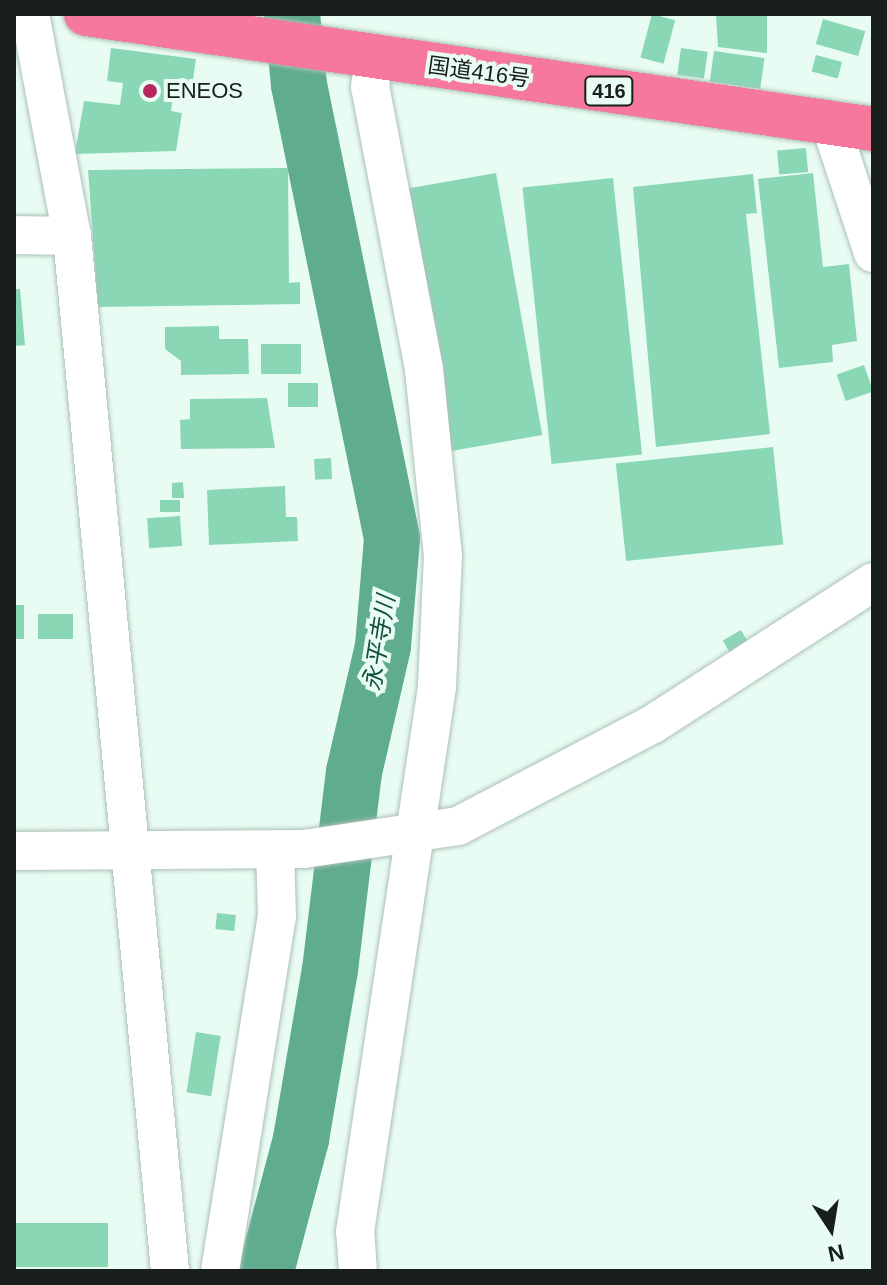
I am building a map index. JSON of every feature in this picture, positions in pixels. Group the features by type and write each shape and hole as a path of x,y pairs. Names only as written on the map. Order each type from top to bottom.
{"highway":[{"name":"国道416号","path":"86,14 873,129"}],"street":[{"path":"30,14 72,236 170,1271"},
{"path":"358,1271 355,1232 407,838 439,661 443,556 424,369 370,87 360,55"},
{"path":"830,123 873,253"},
{"path":"14,235 72,236"},
{"path":"14,851 290,849 407,838 510,802 653,724 873,582"},
{"path":"220,1271 290,849"}],"building":[{"path":"652,14 675,20 664,64 640,57"},
{"path":"716,14 767,14 767,53 718,47"},
{"path":"823,19 865,31 858,56 816,44"},
{"path":"111,48 196,59 191,92 174,89 171,111 182,113 176,151 75,154 84,101 120,105 123,83 107,81"},
{"path":"681,48 708,52 704,78 677,75"},
{"path":"714,51 765,58 760,89 710,82"},
{"path":"816,55 842,62 838,78 812,71"},
{"path":"806,148 808,172 779,174 777,151"},
{"path":"288,168 289,283 300,282 300,304 98,307 88,170"},
{"path":"496,173 542,435 443,452 397,191"},
{"path":"813,173 823,267 849,264 857,341 832,345 833,362 779,368 758,179"},
{"path":"753,174 757,213 746,214 770,434 656,447 633,187"},
{"path":"613,178 642,454 552,464 522,188"},
{"path":"14,289 20,289 25,345 14,346"},
{"path":"219,326 219,339 248,339 249,374 181,375 181,361 165,349 165,327"},
{"path":"261,344 301,344 301,374 261,374"},
{"path":"864,365 873,392 846,401 837,374"},
{"path":"288,383 318,383 318,407 288,407"},
{"path":"267,398 275,448 181,449 180,420 190,419 190,399"},
{"path":"773,447 783,544 626,561 616,464"},
{"path":"331,458 332,479 315,480 314,459"},
{"path":"183,482 184,498 172,498 172,483"},
{"path":"285,486 286,517 297,517 298,541 209,545 207,490"},
{"path":"160,500 180,500 180,512 160,512"},
{"path":"180,516 182,546 149,548 147,518"},
{"path":"14,605 24,605 24,639 14,639"},
{"path":"38,614 73,614 73,639 38,639"},
{"path":"741,630 749,644 731,654 723,640"},
{"path":"217,913 236,915 234,931 215,929"},
{"path":"196,1032 221,1036 211,1096 186,1092"},
{"path":"14,1223 108,1223 108,1267 14,1267"}],"waterway":[{"name":"永平寺川","path":"266,1271 301,1139 330,970 354,772 383,646 392,538 299,85 292,14"}],"place":[{"name":"ENEOS","path":"150,91"}]}
